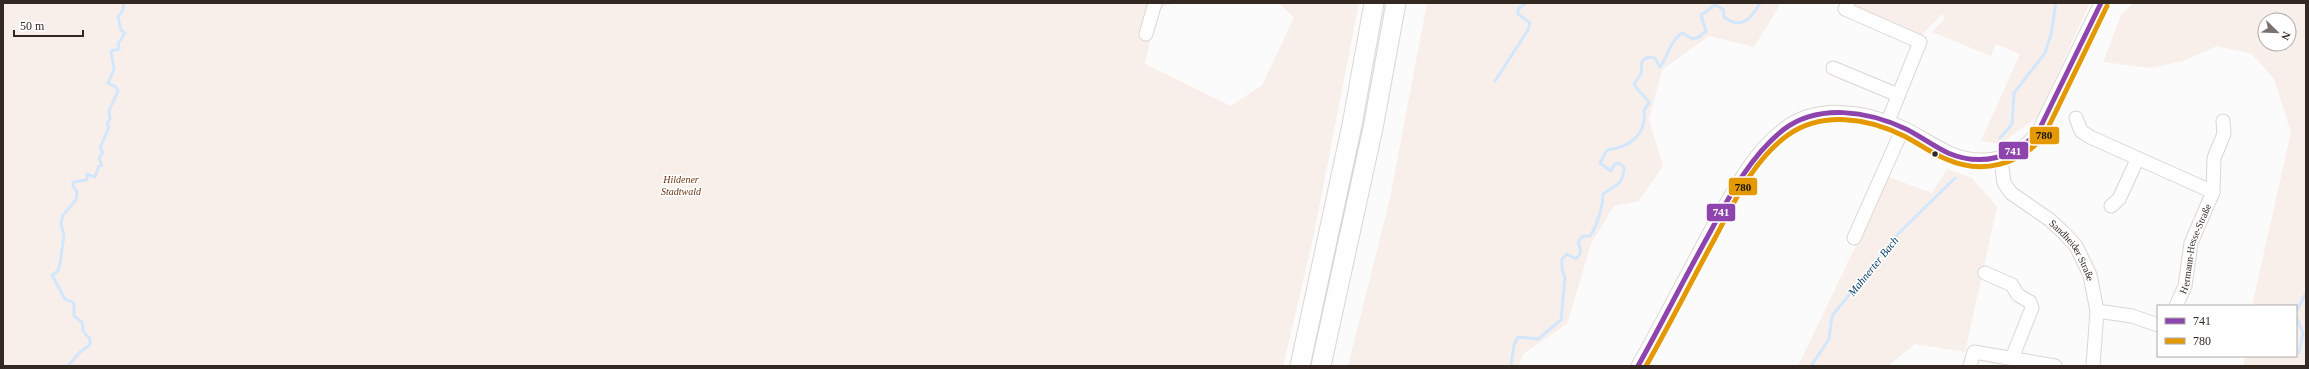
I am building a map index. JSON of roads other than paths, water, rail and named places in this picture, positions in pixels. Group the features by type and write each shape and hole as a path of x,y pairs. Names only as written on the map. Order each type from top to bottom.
{"highway":[{"path":"1300,366 1349,140 1374,3"},
{"path":"1321,366 1373,128 1396,3"}],"street":[{"path":"1146,34 1155,3"},
{"path":"1848,3 1845,9 1920,42 1888,121"},
{"path":"1638,366 1738,184 1764,147 1783,129 1818,114 1855,114 1888,121 1959,156 1979,161 2001,159 2018,151 2033,140 2101,3"},
{"path":"1833,68 1898,95"},
{"name":"Hermann-Hesse-Straße","path":"2076,118 2082,132 2090,137 2137,160 2213,192"},
{"name":"Hermann-Hesse-Straße","path":"2176,305 2185,286 2191,243 2213,192 2214,158 2224,134 2223,121"},
{"path":"1854,238 1903,128"},
{"name":"Sandheider Straße","path":"2001,159 2004,183 2011,193 2050,220 2076,246 2090,275 2097,311 2093,366"},
{"path":"2111,206 2120,199 2137,160"},
{"path":"1985,274 2012,285 2018,295 2030,302 2032,308 2012,358"},
{"path":"2097,311 2132,316 2157,325"},
{"path":"1970,366 1974,352 2055,366"}],"waterway":[{"path":"68,366 80,352 90,345 90,339 83,331 82,322 74,316 74,303 65,299 52,275 58,271 60,264 64,235 61,224 63,215 76,200 77,192 73,186 73,182 87,180 87,174 95,177 99,166 102,165 99,158 103,152 100,148 109,127 107,123 110,119 109,111 118,91 116,87 108,83 114,69 111,51 119,49 118,44 125,33 121,30 118,17 123,10 124,3"},
{"path":"1495,81 1528,30 1530,23 1518,14 1518,9 1526,3"},
{"path":"1511,366 1514,345 1518,337 1538,339 1561,320 1565,278 1562,269 1562,259 1567,254 1576,259 1578,257 1580,251 1578,242 1583,236 1590,236 1593,232 1601,210 1603,194 1618,184 1622,178 1624,167 1619,163 1615,164 1611,171 1600,163 1607,150 1623,146 1630,142 1636,138 1643,126 1644,110 1649,103 1634,84 1641,74 1642,61 1648,57 1655,58 1660,67 1674,40 1682,33 1693,39 1699,37 1706,31 1701,15 1715,5 1723,9 1724,17 1730,21 1740,23 1749,18 1760,3"},
{"name":"Mahnerter Bach","path":"2000,138 2012,124 2014,93 2045,53 2051,34 2056,3"},
{"name":"Mahnerter Bach","path":"1811,366 1829,339 1832,316 1898,234 1955,178"},
{"path":"2297,310 2306,293"},
{"path":"2297,318 2303,333 2299,353"}],"park label":[{"name":"Hildener Stadtwald","path":"681,184"}]}
